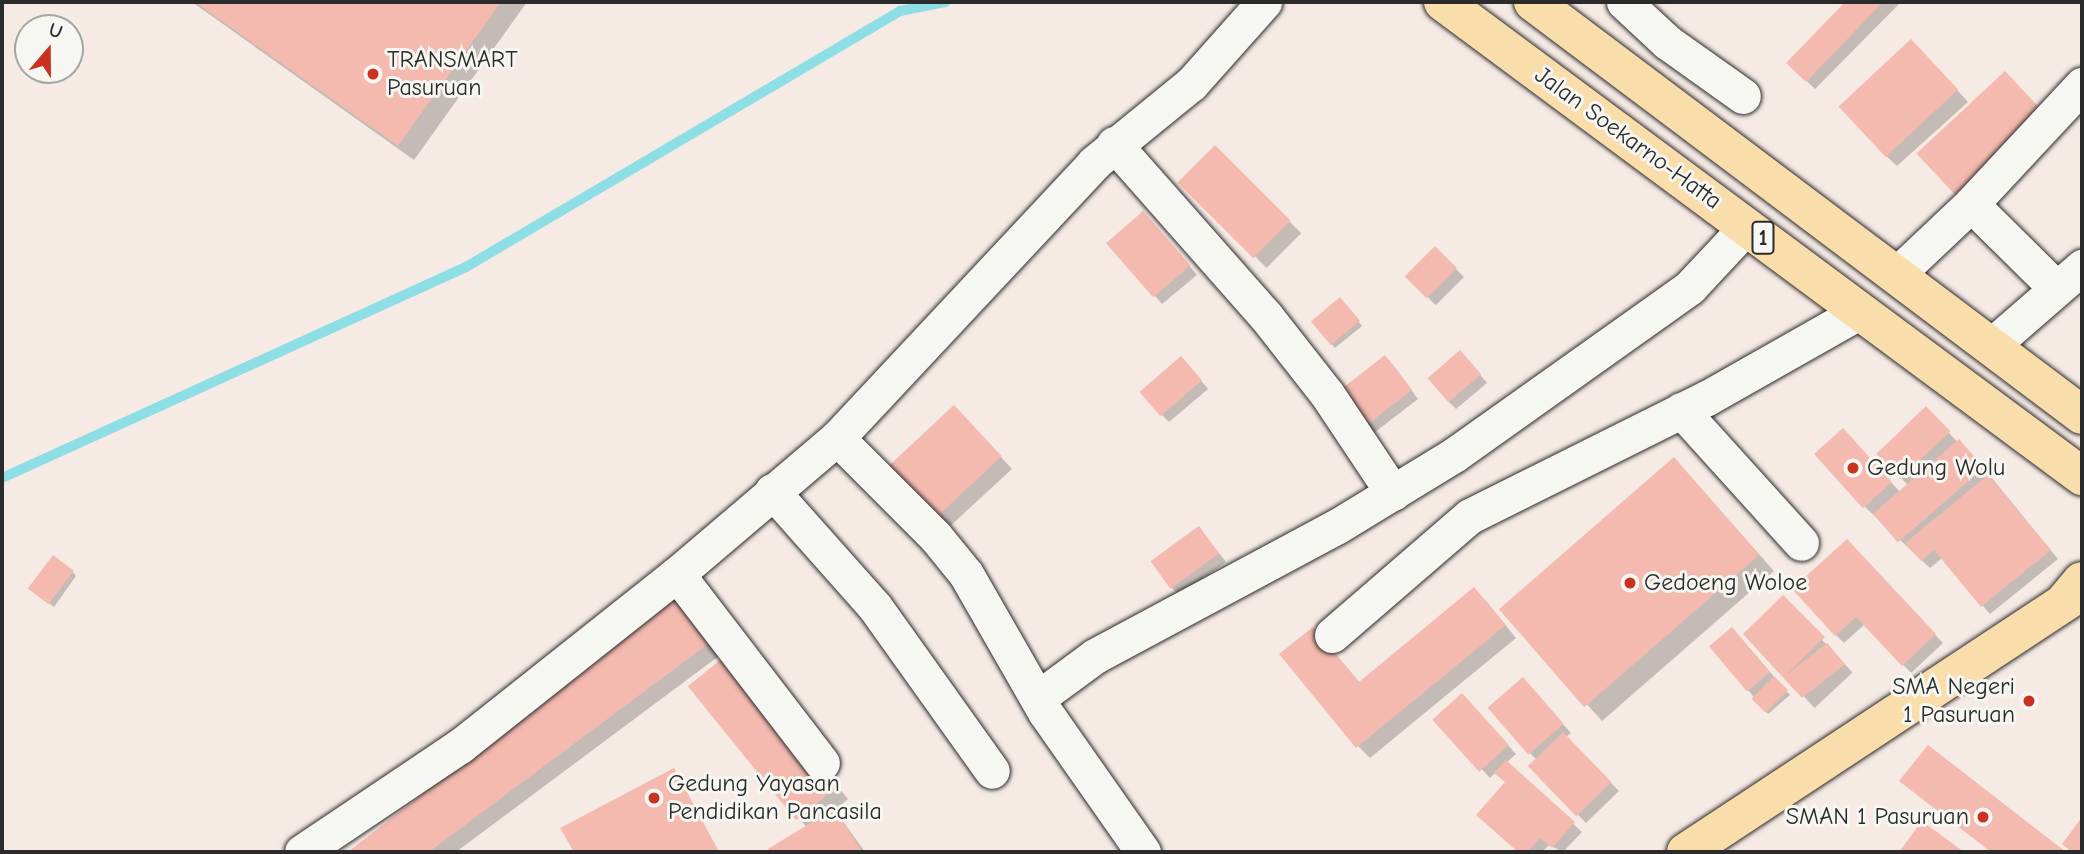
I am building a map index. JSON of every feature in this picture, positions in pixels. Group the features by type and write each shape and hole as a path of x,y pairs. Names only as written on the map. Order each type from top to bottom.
{"main road":[{"name":"Jalan Soekarno-Hatta","path":"1443,2 2082,476"},
{"name":"Jalan Soekarno-Hatta","path":"1533,2 2082,415"},
{"path":"1686,852 2077,591"}],"street":[{"path":"302,852 460,746 677,574 836,438 1114,144 1191,84 1264,2"},
{"path":"1624,2 1667,42 1744,96"},
{"path":"1896,275 1971,204 2082,85"},
{"path":"1114,144 1265,315 1327,394 1392,493"},
{"path":"1971,204 2069,278 1991,346"},
{"path":"1038,698 1095,656 1392,493 1690,287 1747,226"},
{"path":"1332,635 1470,516 1681,410 1861,311"},
{"path":"1681,410 1801,544"},
{"path":"836,438 935,536 966,575 1038,698 1143,852"},
{"path":"772,491 875,607 992,771"},
{"path":"677,574 822,763"}],"building":[{"name":"TRANSMART Pasuruan","path":"195,2 501,2 398,146"},
{"path":"1845,2 1883,2 1806,82 1786,63"},
{"path":"1911,39 1958,89 1886,157 1839,107"},
{"path":"2005,71 2047,116 1959,199 1917,154"},
{"path":"1215,145 1291,221 1253,258 1178,182"},
{"path":"1143,211 1190,265 1153,297 1106,243"},
{"path":"1435,246 1457,268 1427,298 1405,276"},
{"path":"1340,297 1360,321 1331,345 1311,321"},
{"path":"1460,350 1481,374 1449,402 1428,378"},
{"path":"1385,355 1412,390 1362,429 1335,394"},
{"path":"1181,356 1202,380 1160,416 1139,392"},
{"path":"954,405 1002,456 936,518 888,466"},
{"name":"Gedung Wolu","path":"1926,406 1950,431 1901,479 1876,454"},
{"name":"Gedung Wolu","path":"1843,428 1892,482 1863,508 1814,454"},
{"path":"1959,439 1984,468 1898,542 1873,514"},
{"name":"Gedoeng Woloe","path":"1674,457 1759,555 1584,707 1499,609"},
{"path":"1988,475 2051,550 1981,607 1934,550 1921,561 1905,543"},
{"path":"1199,526 1219,554 1170,589 1150,561"},
{"path":"1847,539 1936,634 1902,666 1856,617 1835,636 1792,589"},
{"path":"53,555 74,571 48,604 28,589"},
{"path":"1474,587 1506,625 1356,748 1279,654 1313,627 1359,682"},
{"path":"687,588 720,635 429,852 348,852"},
{"path":"1783,595 1825,637 1785,676 1827,643 1845,664 1802,698 1743,634"},
{"path":"1732,627 1770,672 1747,691 1709,646"},
{"path":"729,653 837,787 796,820 688,686"},
{"path":"1774,676 1788,690 1766,713 1751,699"},
{"path":"1523,677 1564,724 1528,755 1488,708"},
{"path":"1462,693 1509,745 1479,772 1432,720"},
{"path":"1563,732 1612,782 1576,816 1528,766"},
{"name":"SMAN 1 Pasuruan","path":"1928,745 2066,852 1991,852 1899,781"},
{"path":"1506,760 1575,822 1552,848 1540,838 1527,852 1518,852 1476,815 1505,782 1494,773"},
{"name":"Gedung Yayasan Pendidikan Pancasila","path":"674,768 719,852 574,852 560,828"},
{"path":"835,808 862,852 770,852 768,849"},
{"path":"2082,817 2082,852 2072,852 2062,844"},
{"path":"1922,821 1964,852 1899,852"}],"waterway":[{"path":"2,478 466,267 900,11 945,2"}],"place":[{"name":"TRANSMART Pasuruan","path":"373,74"},
{"name":"Gedung Wolu","path":"1853,468"},
{"name":"Gedoeng Woloe","path":"1630,583"},
{"name":"SMA Negeri 1 Pasuruan","path":"2029,701"},
{"name":"Gedung Yayasan Pendidikan Pancasila","path":"654,798"},
{"name":"SMAN 1 Pasuruan","path":"1983,817"}]}
